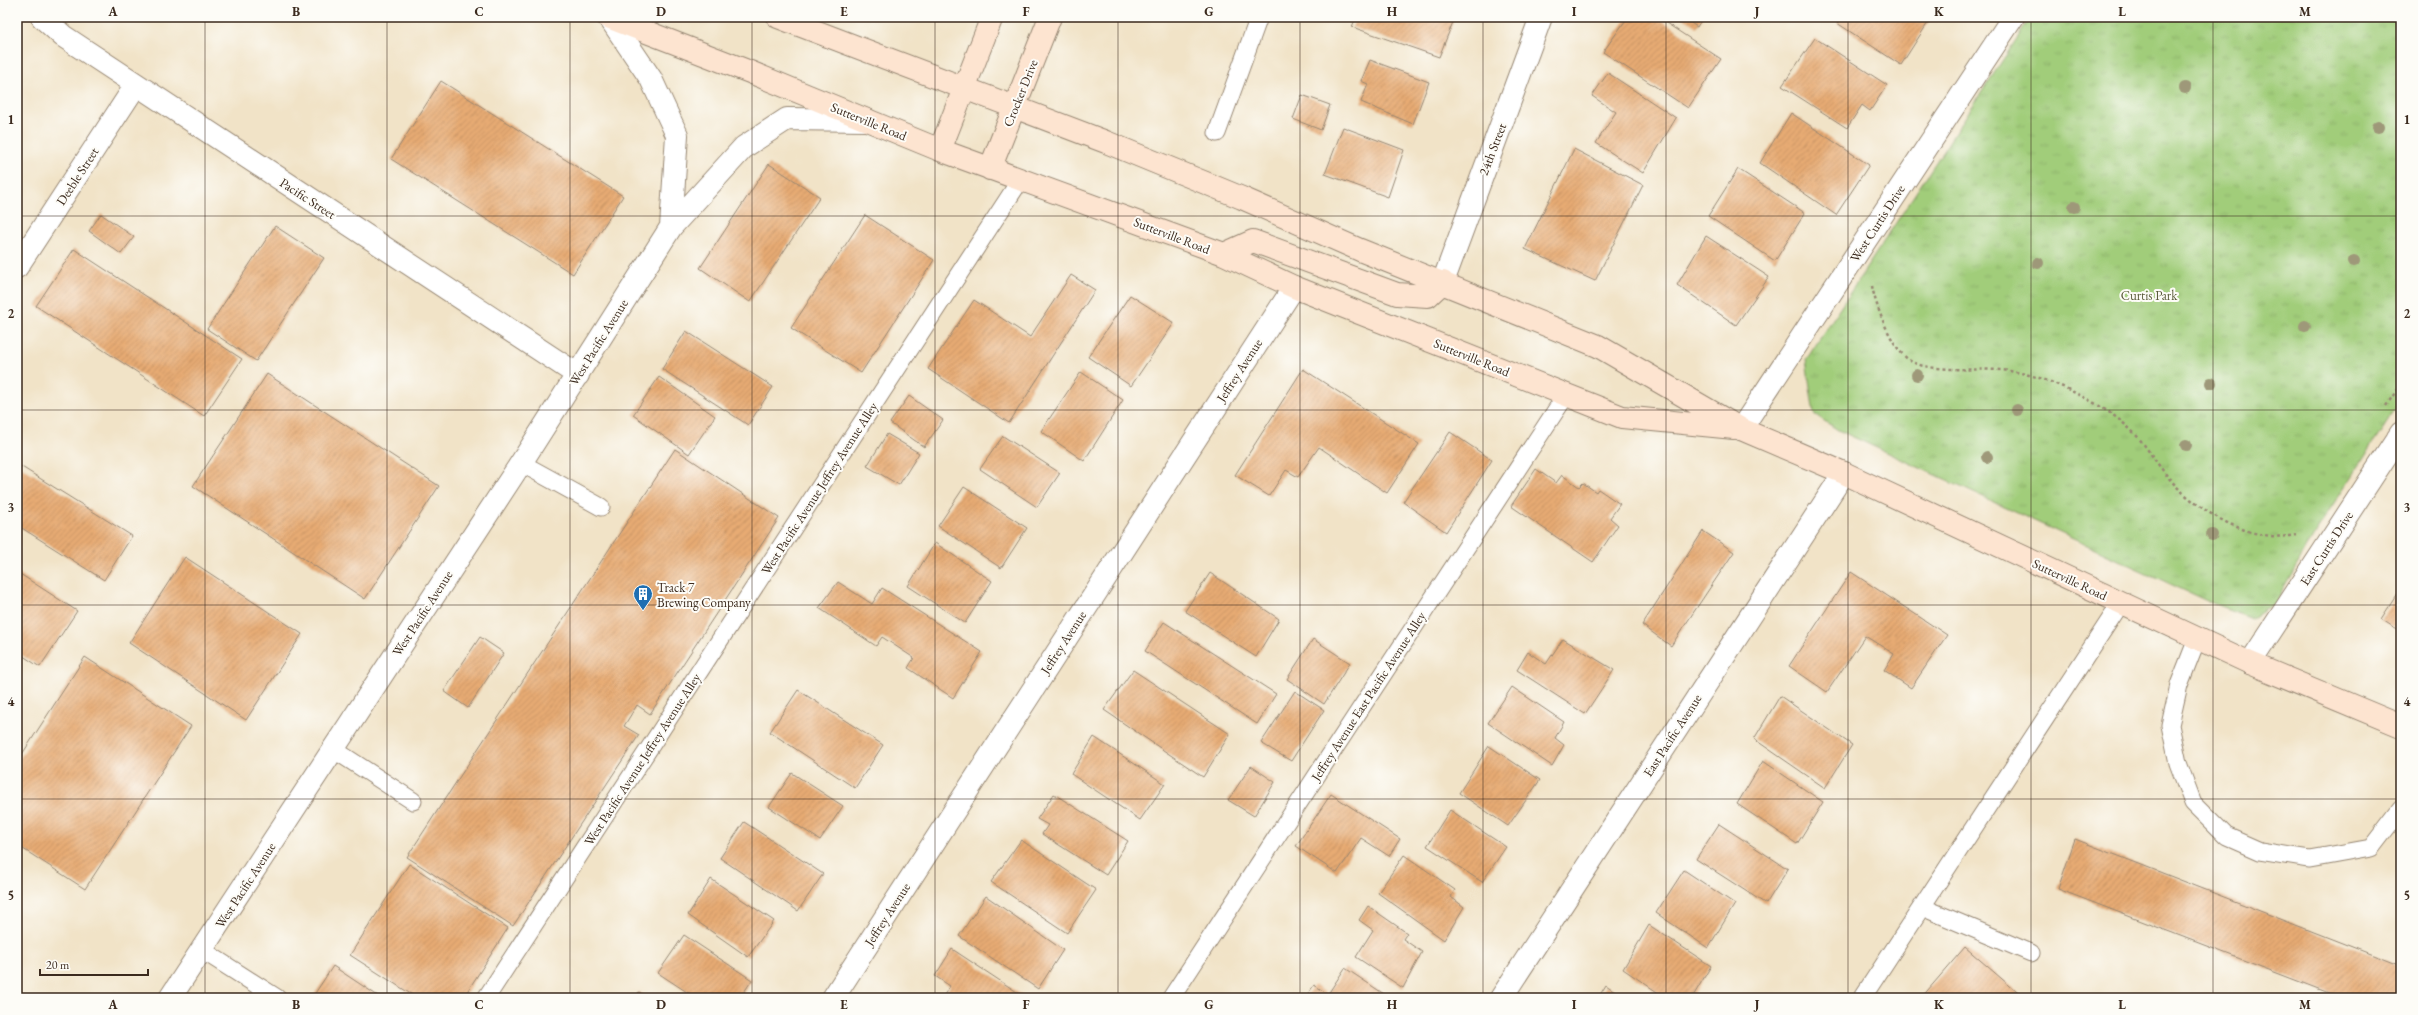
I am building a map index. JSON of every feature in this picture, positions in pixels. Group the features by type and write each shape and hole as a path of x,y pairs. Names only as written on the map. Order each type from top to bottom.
{"main road":[{"name":"Sutterville Road","path":"608,17 940,150 1224,254 1294,287 1622,417 1741,429"},
{"name":"Sutterville Road","path":"778,17 962,88 1015,106 1242,198 1360,250 1443,282 1598,346 1741,429 1844,473 2250,664 2401,726"},
{"path":"940,150 962,88 992,17"},
{"name":"Crocker Drive","path":"990,169 1050,17"},
{"path":"1224,254 1253,241 1397,294 1428,296 1443,282"}],"street":[{"name":"Pacific Street","path":"42,17 63,36 136,85 578,375"},
{"name":"West Pacific Avenue","path":"608,17 651,78 677,135 671,227"},
{"name":"24th Street","path":"1443,282 1541,17"},
{"name":"West Curtis Drive","path":"1741,429 2013,17"},
{"name":"Deeble Street","path":"17,267 136,85"},
{"name":"West Pacific Avenue","path":"170,998 521,463 671,227 744,146 787,119 868,120"},
{"name":"Jeffrey Avenue","path":"832,998 1294,287"},
{"name":"East Curtis Drive","path":"2250,664 2401,433"},
{"name":"East Pacific Avenue","path":"1501,998 1844,473"}],"lane":[{"path":"1217,133 1259,17"},
{"name":"West Pacific Avenue Jeffrey Avenue Alley","path":"486,998 1021,179"},
{"name":"Jeffrey Avenue East Pacific Avenue Alley","path":"1171,998 1566,395"},
{"path":"521,463 601,507"},
{"path":"1862,998 2121,603"},
{"path":"2197,639 2179,685 2170,725 2178,763 2193,803 2226,836 2260,851 2310,859 2371,848 2401,809"},
{"path":"334,749 413,801"},
{"path":"1922,907 2031,953"},
{"path":"202,950 277,998"}],"path":[{"path":"1871,278 1874,296 1883,320 1898,349 1910,361 1931,367 2010,371 2046,380 2082,396 2110,413 2144,444 2159,468 2178,489 2200,506 2228,523 2250,531 2282,538 2299,534"},
{"path":"2385,408 2401,384"}],"green space":[{"name":"Curtis Park","path":"2031,17 2401,17 2401,400 2321,523 2276,602 2251,618 2207,601 1838,430 1814,414 1806,360"}],"building":[{"path":"1356,17 1455,17 1439,57 1352,27"},
{"path":"1628,17 1657,17 1721,59 1688,108 1603,52"},
{"path":"1682,17 1703,17 1697,27"},
{"path":"1841,17 1931,18 1901,65 1837,23"},
{"path":"1815,38 1887,85 1870,111 1862,105 1847,128 1782,86"},
{"path":"1370,60 1429,82 1413,124 1361,102 1368,84 1361,81"},
{"path":"1608,73 1676,118 1643,173 1596,143 1616,112 1592,96"},
{"path":"441,81 623,196 573,274 391,159"},
{"path":"1302,95 1330,105 1321,130 1293,119"},
{"path":"1791,113 1869,165 1836,215 1760,163"},
{"path":"1343,127 1404,150 1388,197 1325,174"},
{"path":"1574,149 1643,185 1595,281 1525,249"},
{"path":"769,164 820,197 750,302 700,268"},
{"path":"1738,169 1805,213 1775,261 1708,216"},
{"path":"101,214 134,237 121,254 89,231"},
{"path":"865,215 934,260 861,373 791,328"},
{"path":"275,226 324,258 256,361 207,329"},
{"path":"1706,236 1769,277 1736,325 1677,285"},
{"path":"74,249 242,359 204,416 36,306"},
{"path":"1071,275 1095,290 1009,423 928,369 974,300 1030,337"},
{"path":"1130,295 1174,323 1131,386 1088,357"},
{"path":"686,331 773,387 748,425 662,369"},
{"path":"1303,369 1419,444 1387,493 1319,447 1298,477 1286,470 1269,496 1235,475"},
{"path":"1081,372 1123,400 1084,461 1041,431"},
{"path":"267,374 439,486 365,599 193,486"},
{"path":"659,377 715,416 689,454 633,415"},
{"path":"909,396 943,420 924,447 890,423"},
{"path":"1450,432 1492,460 1446,532 1403,502"},
{"path":"887,434 919,453 899,485 867,466"},
{"path":"1003,436 1060,473 1037,507 980,469"},
{"name":"Track 7 Brewing Company","path":"675,449 779,518 650,714 637,705 624,726 639,735 513,926 407,857"},
{"path":"17,464 132,536 104,580 17,525"},
{"path":"1536,469 1556,483 1562,475 1579,487 1583,483 1596,492 1598,489 1620,504 1610,518 1618,525 1593,562 1511,506"},
{"path":"964,487 1027,528 1001,568 938,526"},
{"path":"1703,531 1734,552 1671,646 1642,625"},
{"path":"935,543 992,581 965,623 908,586"},
{"path":"185,557 302,634 246,720 129,643"},
{"path":"17,572 77,611 40,667 17,652"},
{"path":"1851,572 1947,635 1911,688 1884,670 1894,654 1865,636 1827,692 1789,666"},
{"path":"1210,573 1279,619 1256,657 1185,611"},
{"path":"838,582 872,604 882,588 982,652 953,698 908,668 914,658 882,637 876,646 819,608"},
{"path":"2401,588 2401,632 2381,619"},
{"path":"1164,622 1276,694 1257,724 1145,651"},
{"path":"480,637 504,653 468,708 444,691"},
{"path":"1313,639 1350,663 1324,704 1287,679"},
{"path":"1563,639 1614,670 1585,714 1517,670 1528,652 1546,664"},
{"path":"85,657 191,726 85,889 17,845 17,762"},
{"path":"1133,670 1230,734 1203,777 1104,710"},
{"path":"1512,687 1564,722 1555,738 1564,745 1552,766 1488,723"},
{"path":"798,690 883,745 855,788 770,732"},
{"path":"1295,691 1324,710 1291,761 1261,743"},
{"path":"1780,696 1852,745 1825,788 1754,739"},
{"path":"1094,737 1165,784 1140,820 1071,774"},
{"path":"1489,746 1540,780 1508,826 1459,793"},
{"path":"1763,761 1823,802 1797,844 1737,804"},
{"path":"1251,766 1275,782 1254,816 1228,800"},
{"path":"792,773 843,806 820,840 769,807"},
{"path":"1054,794 1128,841 1106,875 1042,834 1048,825 1037,819"},
{"path":"1331,794 1400,839 1389,856 1361,838 1337,873 1296,846"},
{"path":"1450,810 1506,847 1482,882 1427,846"},
{"path":"744,822 823,874 798,911 720,858"},
{"path":"1719,824 1788,869 1766,904 1696,859"},
{"path":"2075,839 2401,966 2399,998 2342,998 2058,889"},
{"path":"1021,840 1096,890 1067,933 991,882"},
{"path":"1404,855 1455,890 1451,897 1464,907 1444,940 1378,893"},
{"path":"409,864 508,928 463,998 417,998 350,955"},
{"path":"1684,870 1735,904 1708,948 1656,913"},
{"path":"711,879 774,921 748,957 688,915"},
{"path":"986,896 1063,950 1038,989 959,936"},
{"path":"1368,906 1407,933 1403,939 1422,952 1403,988 1356,957 1373,930 1359,920"},
{"path":"1649,925 1711,966 1692,998 1666,998 1623,969"},
{"path":"684,935 752,980 740,998 696,998 658,973"},
{"path":"1965,947 2024,998 1921,998"},
{"path":"952,949 1026,998 942,998 950,986 935,976"},
{"path":"333,966 381,998 312,998"},
{"path":"1345,968 1390,998 1305,998 1314,985 1328,994"},
{"path":"1606,985 1625,998 1598,998"},
{"path":"639,992 648,998 634,998"}],"place":[{"name":"Track 7 Brewing Company","path":"643,611"}]}
